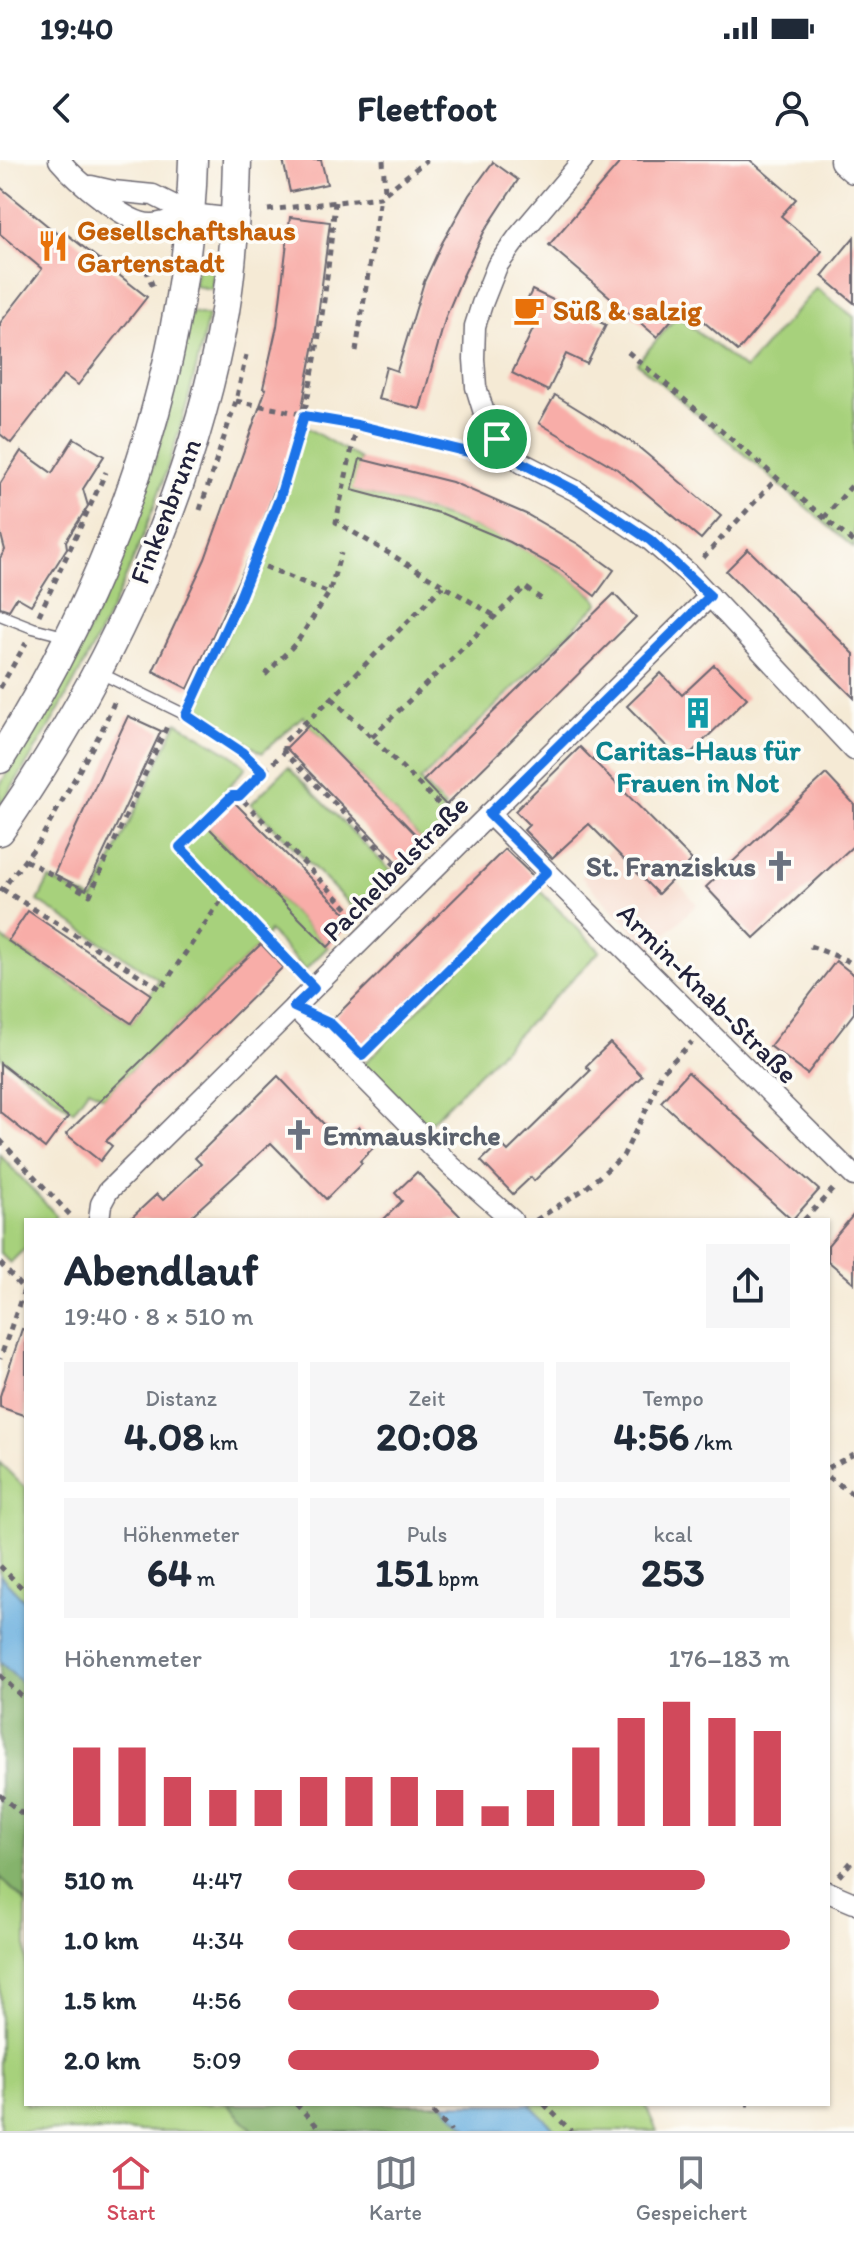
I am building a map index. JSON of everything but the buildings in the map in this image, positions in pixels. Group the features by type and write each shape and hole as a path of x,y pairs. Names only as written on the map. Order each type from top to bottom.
{"main road":[{"name":"Finkenbrunn","path":"0,759 42,690 69,637 113,540 152,424 174,331 191,214 193,160"},
{"name":"Finkenbrunn","path":"0,831 47,761 96,671 159,534 198,421 225,310 235,219 237,160"},
{"path":"844,160 854,169"}],"street":[{"path":"59,160 108,203 129,217 150,225 191,214"},
{"path":"583,160 497,266 475,326 476,387 485,416 497,439 522,463 578,492 650,540 689,574 854,750"},
{"path":"87,185 153,195 191,214 235,219"},
{"name":"Pachelbelstraße","path":"99,1218 101,1204 108,1191 710,596"},
{"name":"Armin-Knab-Straße","path":"489,814 852,1174"},
{"path":"294,1007 450,1165 510,1218"},
{"path":"830,1893 854,1903"}],"lane":[{"path":"0,615 69,637"},
{"path":"96,671 186,715"}],"path":[{"path":"356,351 383,195 383,160"},
{"path":"268,210 383,195 427,160"},
{"path":"263,772 243,753 186,715 280,497 304,416 325,301 335,202"},
{"path":"146,269 157,296 162,282"},
{"path":"628,352 854,543"},
{"path":"236,401 357,425 472,453 497,439"},
{"path":"357,425 336,522 495,616"},
{"path":"0,688 33,628 109,465"},
{"path":"689,574 777,478"},
{"path":"824,518 854,483"},
{"path":"265,675 297,642 329,593 341,553"},
{"path":"254,562 329,593"},
{"path":"416,886 284,752 284,742 443,586"},
{"path":"372,737 525,587 544,601"},
{"path":"332,698 469,834"},
{"path":"25,860 90,895 175,709"},
{"path":"284,752 239,796 232,796 180,847 314,988"},
{"path":"239,796 371,932"},
{"path":"362,1055 547,872"},
{"path":"2,889 161,989 226,893"},
{"path":"810,946 854,965"},
{"path":"539,1218 586,1188 623,1156 651,1100 660,1074 704,1030"},
{"path":"0,1140 72,1217"},
{"path":"806,1218 852,1174"},
{"path":"0,1263 24,1290 0,1359"},
{"path":"830,1467 854,1454"},
{"path":"830,1478 854,1495"},
{"path":"0,1566 24,1590"},
{"path":"0,1675 24,1699"},
{"path":"0,1795 24,1815"},
{"path":"298,2106 322,2131"},
{"path":"426,2106 451,2131"},
{"path":"546,2106 571,2131"}],"shaded area":[{"path":"646,816 692,860 674,878 697,904 651,949 581,877"}],"green space":[{"path":"205,260 214,265 212,289 194,286 198,265"},
{"path":"816,288 854,317 854,548 637,363 677,316 745,369"},
{"path":"191,312 208,316 174,448 153,511 101,630 71,689 0,806 0,785 68,670 119,564 156,458"},
{"path":"304,426 360,459 353,490 438,514 520,547 571,578 599,603 420,781 445,807 440,814 451,824 428,847 303,716 262,753 196,707 268,533"},
{"path":"177,722 232,755 246,767 226,790 233,801 208,827 328,947 305,970 269,931 261,944 104,1097 89,1089 73,1111 0,1057 0,937 131,1023 159,980 38,901 49,879 93,900"},
{"path":"288,767 399,879 361,916 251,804"},
{"path":"538,889 600,951 426,1127 363,1065"},
{"path":"0,1155 57,1216 24,1218 24,1249 10,1263 0,1253"},
{"path":"0,1463 24,1487 24,1600 0,1575"},
{"path":"0,1662 24,1685 24,1901 0,1877"},
{"path":"0,1877 24,1901 24,2106 229,2106 254,2131 0,2131"},
{"path":"229,2106 445,2106 470,2131 254,2131"},
{"path":"531,2106 646,2106 657,2131 557,2131"}],"water":[{"path":"0,1575 24,1600 24,1685 0,1662"},
{"path":"445,2106 531,2106 557,2131 470,2131"}],"place":[{"name":"Gesellschaftshaus Gartenstadt","path":"53,246"},
{"name":"Süß & salzig","path":"529,310"},
{"name":"Caritas-Haus für Frauen in Not","path":"698,713"},
{"name":"St. Franziskus","path":"780,866"},
{"name":"Emmauskirche","path":"299,1135"}],"route":[{"path":"304,416 357,425 472,453 497,439 522,463 578,492 650,540 710,596 489,814 547,872 362,1055 331,1024 294,1007 314,988 180,847 232,796 239,796 263,772 243,753 186,715 239,600 280,497 304,416"}]}
